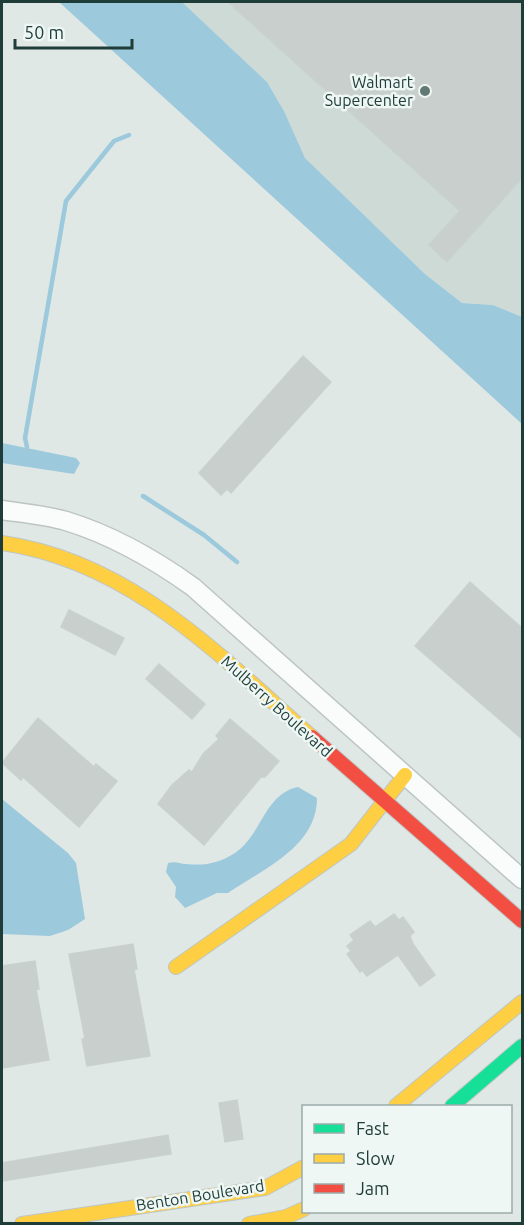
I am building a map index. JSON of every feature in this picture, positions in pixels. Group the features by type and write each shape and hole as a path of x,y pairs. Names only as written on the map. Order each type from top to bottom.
{"street":[{"name":"Mulberry Boulevard","path":"2,510 64,520 146,556 170,570 193,587 522,879"},
{"name":"Mulberry Boulevard","path":"2,543 24,545 59,554 128,585 184,624 522,921"},
{"path":"176,967 351,844 405,776"},
{"path":"398,1105 522,1002"},
{"path":"454,1105 522,1046"},
{"name":"Benton Boulevard","path":"22,1224 265,1188 302,1168"},
{"path":"249,1224 286,1217 302,1209"}],"shaded area":[{"name":"Walmart Supercenter","path":"182,2 522,2 522,317 493,305 462,303 425,274 305,158 284,111 267,82"}],"water":[{"path":"59,2 182,2 267,82 284,111 305,158 425,274 462,303 493,305 522,317 522,424"},
{"path":"2,443 76,458 80,463 74,474 2,463"},
{"path":"298,787 317,798 315,815 308,830 298,843 272,865 228,893 217,893 185,908 175,897 176,887 166,872 168,863 206,864 235,853 251,836 270,806 287,791"},
{"path":"2,799 68,853 76,863 85,919 68,930 50,936 2,934"}],"building":[{"name":"Walmart Supercenter","path":"228,2 522,2 522,178 447,262 429,245 460,211"},
{"path":"303,356 331,382 231,493 227,489 221,495 199,473"},
{"path":"470,582 522,628 522,739 415,646"},
{"path":"69,610 124,638 115,655 61,627"},
{"path":"159,664 205,704 192,719 146,679"},
{"path":"38,718 94,767 96,764 117,781 79,827 23,777 21,780 2,763"},
{"path":"230,719 279,761 265,777 261,777 204,845 158,804 172,785 189,770 192,772 203,754 219,739 216,736"},
{"path":"394,914 399,920 403,917 414,932 410,936 413,944 435,975 420,986 398,955 367,976 362,970 360,972 347,954 351,951 347,946 354,940 350,935 370,921 375,927"},
{"path":"133,944 137,969 134,970 150,1056 87,1066 82,1039 85,1039 69,954"},
{"path":"35,961 39,989 36,989 49,1060 2,1068 2,966"},
{"path":"237,1100 243,1139 225,1142 219,1103"},
{"path":"168,1135 171,1154 2,1181 2,1163"}],"waterway":[{"path":"27,447 25,438 66,201 114,141 129,135"},
{"path":"143,496 204,535 237,562"}],"traffic: fast":[{"path":"453,1105 522,1046"}],"traffic: slow":[{"path":"2,543 48,553 91,569 132,591 207,644 312,737"},
{"path":"176,967 351,844 405,775"},
{"path":"397,1105 522,1002"},
{"path":"22,1224 265,1188 302,1168"},
{"path":"249,1224 286,1217 302,1210"}],"traffic: jam":[{"path":"312,737 522,921"}],"place":[{"name":"Walmart Supercenter","path":"425,91"}]}
